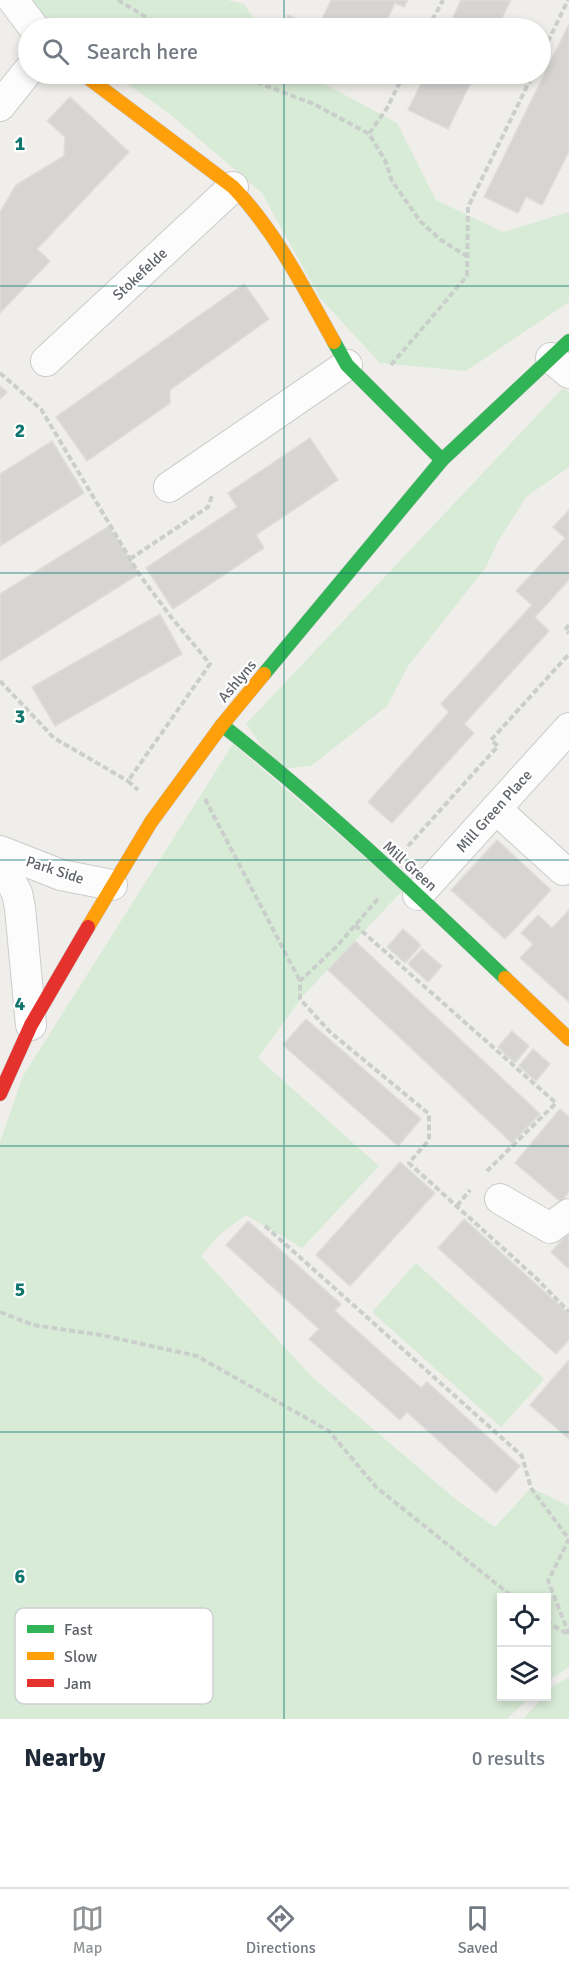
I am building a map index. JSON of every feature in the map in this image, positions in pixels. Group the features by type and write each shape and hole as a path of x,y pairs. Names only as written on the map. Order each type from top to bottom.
{"street":[{"path":"13,0 26,18"},
{"path":"0,106 18,84"},
{"path":"95,84 233,187 254,209 287,258 347,365 442,460"},
{"name":"Stokefelde","path":"46,361 233,187"},
{"name":"Ashlyns","path":"0,1094 31,1025 112,885 151,822 222,725 442,460 563,357"},
{"path":"169,487 347,365"},
{"name":"Mill Green","path":"222,725 278,769 418,895 569,1039"},
{"name":"Mill Green Place","path":"418,895 569,728"},
{"path":"496,809 563,870"},
{"name":"Park Side","path":"0,851 61,875 112,885"},
{"path":"0,861 17,893 20,908 31,1025"},
{"path":"500,1199 550,1228 569,1214"}],"path":[{"path":"118,0 148,18"},
{"path":"433,18 442,0"},
{"path":"551,35 568,0"},
{"path":"261,84 314,104 369,134 385,160 392,181 420,220 441,240 468,257"},
{"path":"369,134 387,108 399,84"},
{"path":"384,374 467,276 468,207 528,84"},
{"path":"0,373 41,409 130,558 171,618 210,664 128,781"},
{"path":"130,558 208,507 214,490"},
{"path":"569,626 565,630 569,633"},
{"path":"408,847 498,746 491,740 569,654"},
{"path":"0,681 54,738 128,781 143,796"},
{"path":"200,790 300,981 300,999 330,1032 429,1114 429,1140 410,1163 537,1279 569,1312"},
{"path":"300,981 386,893"},
{"path":"356,925 556,1103 486,1171"},
{"path":"457,1206 471,1189"},
{"path":"265,1226 522,1456 531,1488 569,1539 548,1581 569,1635"},
{"path":"0,1312 33,1325 101,1335 197,1356 329,1431 376,1487 508,1593"},
{"path":"551,1624 569,1635"}],"green space":[{"path":"31,0 227,0 244,4 253,18 46,18"},
{"path":"128,84 325,84 397,123 436,200 503,232 569,212 569,302 466,371 380,363 320,298 262,193 171,115"},
{"path":"563,388 569,392 569,467 527,496 497,543 486,567 408,666 387,706 311,766 278,769 246,724"},
{"path":"233,744 403,890 302,997 258,1058 379,1166 302,1248 246,1215 219,1235 201,1256 313,1378 459,1502 495,1527 531,1488 569,1506 569,1667 551,1678 551,1593 497,1593 497,1701 526,1701 507,1719 0,1719 0,1142 23,1076"},
{"path":"416,1263 544,1379 501,1427 372,1312"},
{"path":"569,1677 569,1719 523,1719 539,1701 551,1701 552,1687"}],"building":[{"path":"331,0 408,0 404,7 395,3 388,18 323,18"},
{"path":"461,0 511,0 502,18 453,18"},
{"path":"569,24 569,151 542,205 526,197 518,213 484,197 540,84 551,84 551,61"},
{"path":"421,84 470,84 448,129 408,110"},
{"path":"70,97 129,152 37,249 50,261 0,313 0,212 16,185 64,156 65,137 47,121"},
{"path":"244,284 269,319 170,390 170,403 87,461 56,417"},
{"path":"0,386 7,392 0,399"},
{"path":"310,438 338,480 256,535 264,548 173,609 146,568 237,507 228,493"},
{"path":"52,441 84,493 0,546 0,474"},
{"path":"569,510 569,580 535,617 549,631 464,724 474,733 392,823 368,802 449,712 441,704 532,605 516,591 565,538 553,527"},
{"path":"109,526 139,574 0,661 0,594"},
{"path":"160,614 182,654 55,726 32,687"},
{"path":"497,840 551,890 505,939 451,890"},
{"path":"569,910 569,1002 520,958 533,944 521,933 538,915 552,928"},
{"path":"403,929 421,945 405,963 387,947"},
{"path":"355,941 540,1114 512,1143 328,970"},
{"path":"422,949 442,966 428,982 408,964"},
{"path":"306,1019 421,1119 398,1146 283,1045"},
{"path":"512,1031 529,1046 515,1063 498,1047"},
{"path":"533,1049 550,1064 536,1081 519,1066"},
{"path":"560,1109 569,1117 569,1192 561,1202 515,1163"},
{"path":"400,1162 435,1193 350,1286 316,1255"},
{"path":"464,1219 569,1314 569,1340 556,1354 438,1248"},
{"path":"248,1221 341,1304 335,1311 421,1388 427,1382 520,1466 496,1493 407,1412 400,1420 309,1339 319,1329 226,1245"},
{"path":"569,1232 569,1269 551,1252"},
{"path":"569,1360 569,1439 530,1405"}],"traffic: fast":[{"path":"264,674 442,460 569,341"},
{"path":"334,342 347,365 442,460"},
{"path":"222,725 331,816 505,978"}],"traffic: slow":[{"path":"96,84 233,187 276,242 334,342"},
{"path":"88,927 151,822 222,725 264,674"},
{"path":"505,978 569,1039"}],"traffic: jam":[{"path":"0,1094 31,1025 88,927"}]}
